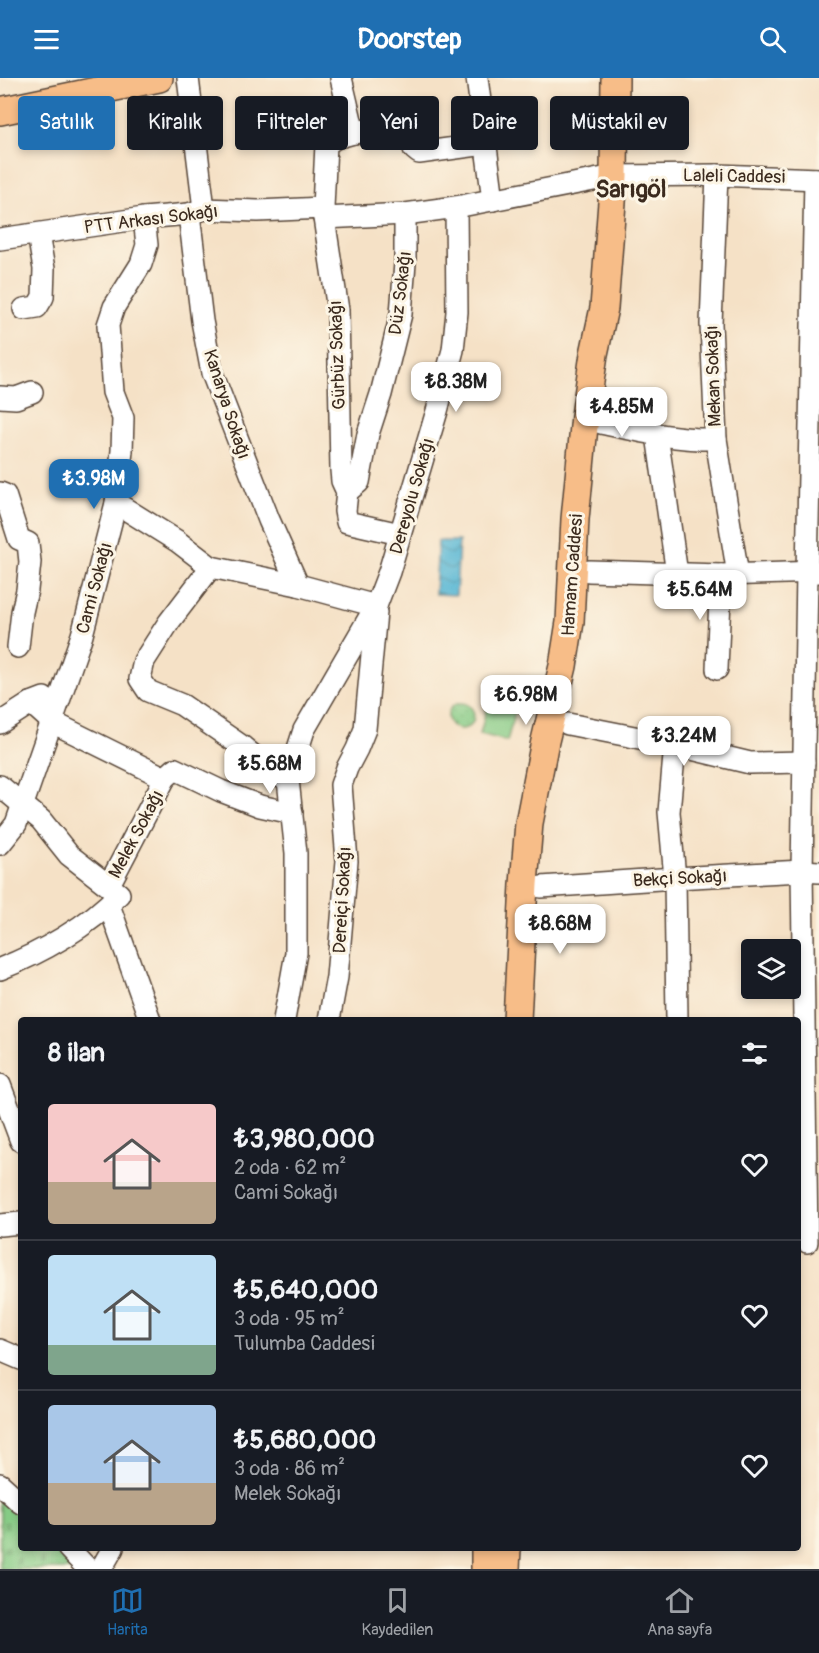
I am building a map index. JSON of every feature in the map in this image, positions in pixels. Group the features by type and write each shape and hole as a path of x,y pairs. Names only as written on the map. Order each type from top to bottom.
{"main road":[{"path":"0,92 65,78"},
{"path":"0,111 159,78"},
{"name":"Hamam Caddesi","path":"517,1017 533,886 545,815 568,724 585,630 575,519 585,416 594,354 604,308 614,176 615,78"},
{"name":"Hamam Caddesi","path":"534,1017 533,886 528,832 535,788 563,666 581,570 609,350 604,308"},
{"path":"485,1551 485,1569"},
{"path":"506,1569 507,1551"}],"street":[{"name":"Kanarya Sokağı","path":"188,78 202,321 212,373 269,520 298,585"},
{"path":"342,78 354,133"},
{"path":"477,78 479,96"},
{"path":"323,213 326,144 336,138 404,121 410,124 414,149 419,153 451,149"},
{"path":"486,150 493,200"},
{"name":"Laleli Caddesi","path":"614,176 717,175 817,179"},
{"name":"Mekan Sokağı","path":"717,175 711,324 716,439 730,575 717,669"},
{"name":"PTT Arkası Sokağı","path":"0,239 197,212 405,214 456,207 614,176"},
{"path":"808,1242 811,872 804,762 813,572 817,179"},
{"name":"Dereyolu Sokağı","path":"376,606 389,572 453,350 457,312 456,207"},
{"name":"Gürbüz Sokağı","path":"323,213 338,310 341,470 342,481 347,492"},
{"name":"Düz Sokağı","path":"347,492 359,482 368,434 381,394 401,314 405,263 405,214"},
{"name":"Cami Sokağı","path":"0,844 16,824 24,805 82,635 116,503 123,418 113,392 108,326 114,308 141,264 147,245 144,218"},
{"path":"24,309 37,307 43,297 44,269 38,234"},
{"path":"0,398 16,398 32,392"},
{"path":"601,423 657,435 693,440 716,439"},
{"path":"657,435 677,574"},
{"path":"347,492 345,511 347,522 400,534"},
{"path":"0,493 5,495 19,539 28,543 30,562 18,647"},
{"path":"116,503 177,541 211,567 298,585 376,606 304,730 288,780 296,853 296,953 285,1017"},
{"path":"211,567 169,621 144,662 140,679 148,691 182,705 243,747 273,772 288,780"},
{"path":"581,570 730,575 813,572"},
{"name":"Dereiçi Sokağı","path":"330,1017 338,976 347,861 341,785 365,729 376,606"},
{"path":"0,723 31,703 46,697 66,682"},
{"path":"31,703 52,722 165,778"},
{"path":"568,724 675,745 750,763 804,762"},
{"path":"675,745 669,812 675,878 677,1017"},
{"name":"Melek Sokağı","path":"112,895 165,778 176,769 221,791 260,806 292,813"},
{"path":"0,786 41,820 69,855 112,895 149,1017"},
{"name":"Bekçi Sokağı","path":"533,886 811,872"},
{"path":"0,969 24,960 75,930 112,895"},
{"path":"0,1084 18,1133"},
{"path":"0,1225 18,1223"},
{"path":"0,1350 18,1358"},
{"path":"0,1484 18,1500"},
{"path":"71,1551 88,1569"},
{"path":"101,1569 111,1551"}],"green space":[{"path":"492,687 520,694 507,741 480,734"},
{"path":"461,703 470,707 474,716 470,725 461,729 452,725 448,716 452,707"},
{"path":"0,1501 8,1504 18,1515 18,1551 54,1551 73,1569 0,1569"}],"water":[{"path":"438,541 459,541 456,595 435,594"}],"district":[{"name":"Sarıgöl","path":"631,189"}]}
